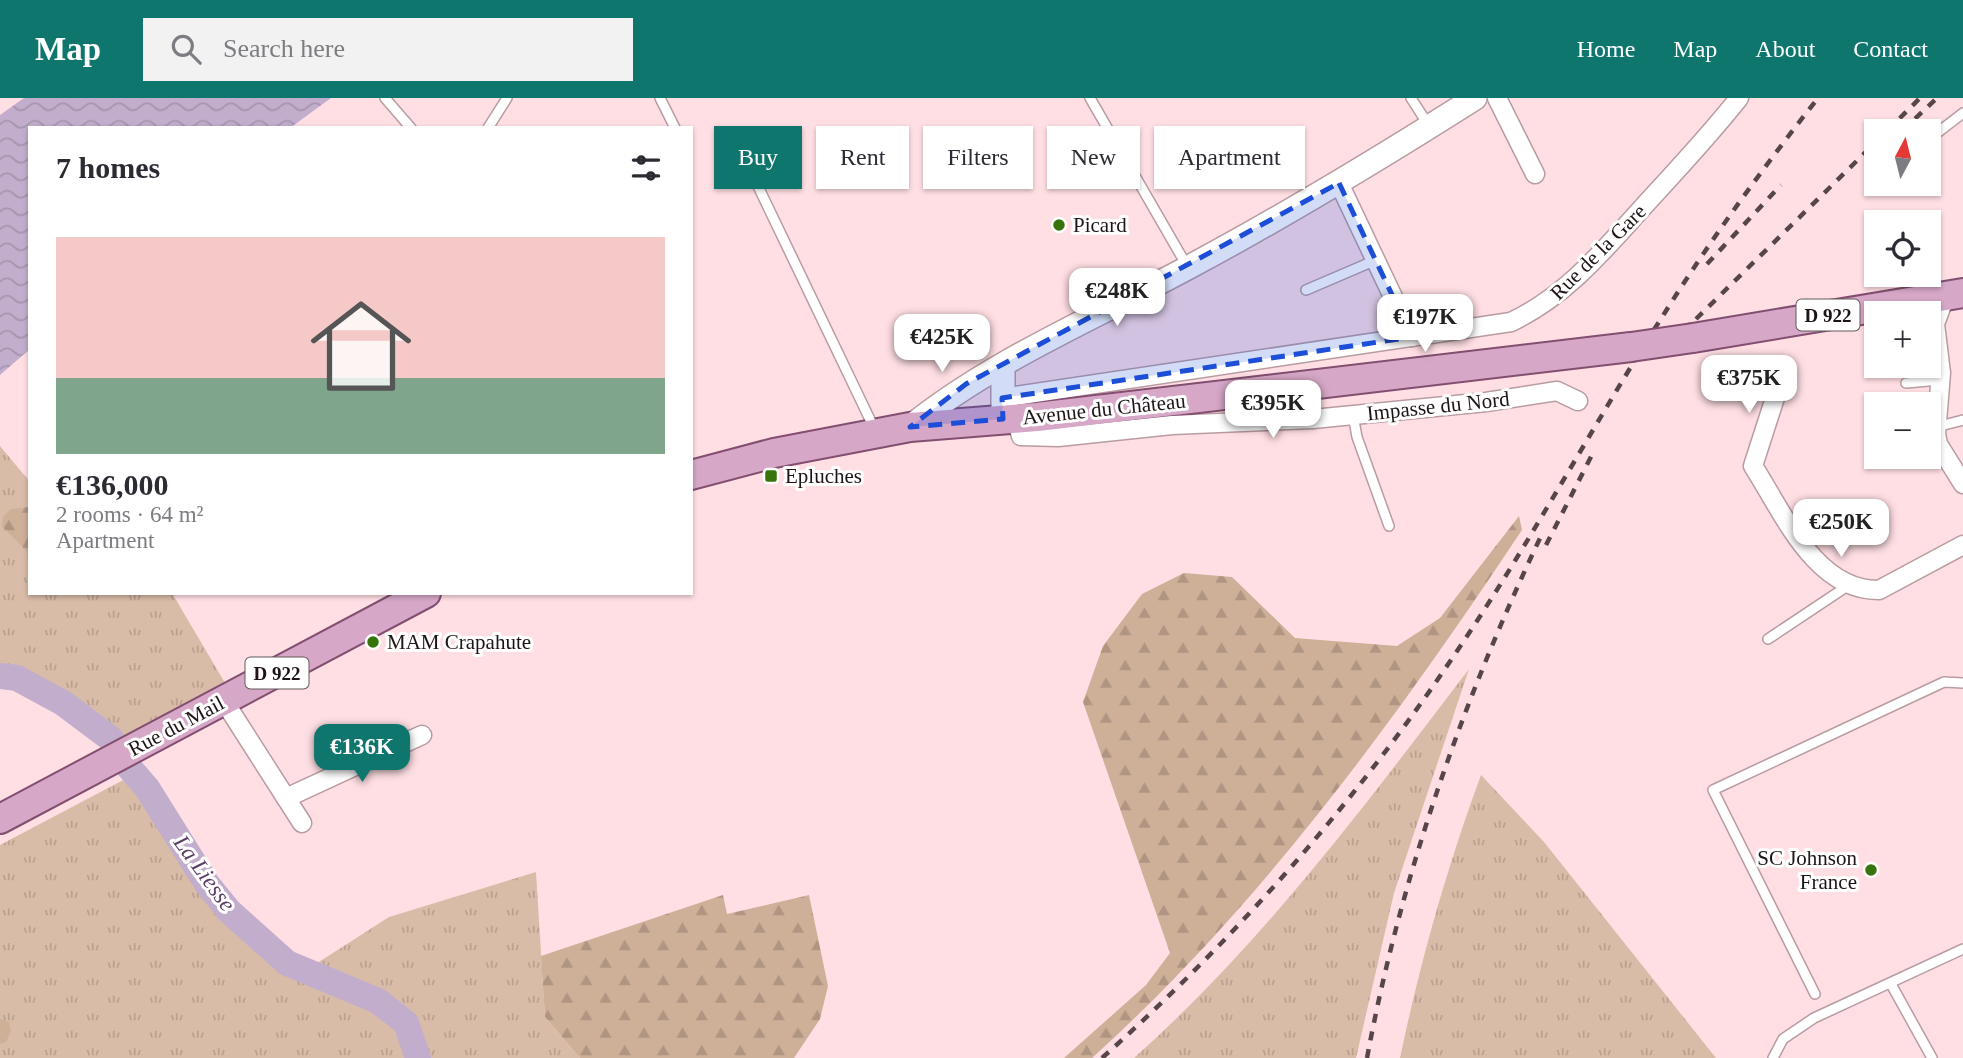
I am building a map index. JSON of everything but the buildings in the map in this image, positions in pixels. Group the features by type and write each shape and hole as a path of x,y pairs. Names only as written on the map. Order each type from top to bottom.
{"main road":[{"name":"D 922","path":"1941,304 1958,294"},
{"name":"Avenue du Château","path":"910,427 969,422 1007,412 1631,347 1864,320"},
{"name":"D 922","path":"693,474 774,453 910,427"},
{"name":"Rue du Mail","path":"0,818 422,595"}],"street":[{"path":"910,427 966,384 1003,367 1339,183 1475,98"},
{"path":"1497,98 1535,174"},
{"name":"Rue de la Gare","path":"1007,412 1412,337 1511,322 1541,308 1584,272 1715,129 1739,98"},
{"path":"1339,183 1412,337"},
{"path":"1003,367 1007,412"},
{"path":"1782,376 1753,466 1822,567 1849,585 1869,590 1889,588 1963,545"},
{"path":"969,422 967,406 972,390 982,377"},
{"path":"1939,392 1940,380"},
{"name":"Impasse du Nord","path":"1007,412 1021,436 1058,437 1172,425 1353,415 1486,402 1557,391 1578,401"},
{"path":"1941,449 1963,484"},
{"path":"224,701 302,823"},
{"path":"286,798 422,735"}],"lane":[{"path":"385,98 409,126"},
{"path":"489,126 507,98"},
{"path":"660,98 673,126"},
{"path":"1090,98 1188,267"},
{"path":"1411,98 1430,127"},
{"path":"1941,130 1963,113"},
{"path":"759,189 876,433"},
{"path":"1306,290 1376,260"},
{"path":"1906,383 1940,380"},
{"path":"1353,415 1357,437 1389,526"},
{"path":"1941,426 1963,420"},
{"path":"1768,639 1849,585"},
{"path":"1815,995 1713,790 1944,682 1963,683"},
{"path":"1773,1058 1783,1038 1814,1018 1963,949"},
{"path":"1891,984 1932,1058"}],"highlighted area":[{"path":"1339,183 1412,337 1002,398 1003,419 910,427 966,384"}],"green space":[{"path":"0,446 28,480 28,595 173,595 225,683 110,748 74,715 46,697 16,684 0,681"},
{"path":"28,507 28,553 2,526 3,517 11,509"},
{"path":"1519,516 1522,530 1426,670 1324,807 1269,873 1154,999 1092,1058 1064,1058 1146,985 1170,953 1083,702 1103,646 1142,594 1184,573 1232,577 1295,638 1397,646 1440,618"},
{"path":"1469,669 1394,893 1356,1058 1134,1058 1226,968 1269,920 1351,821"},
{"path":"146,768 236,907 297,976 389,917 536,872 545,1017 580,1058 0,1058 0,845"},
{"path":"1481,775 1544,842 1716,1058 1400,1058 1435,915"},
{"path":"723,895 727,914 809,895 828,986 820,1019 794,1058 580,1058 545,1017 541,956"},
{"path":"0,1019 9,1022 11,1031 6,1042 0,1044"}],"water":[{"path":"24,98 331,98 293,126 28,126 28,351 0,375 0,115"}],"waterway":[{"name":"La Liesse","path":"0,676 17,678 63,703 111,739 127,765 147,788 207,884 229,911 287,963 378,1001 406,1023 418,1058"}],"railway":[{"path":"1102,1058 1151,1013 1246,917 1335,816 1377,763 1483,612 1637,356 1700,258 1757,177 1818,98"},
{"path":"1899,119 1920,98"},
{"path":"1915,119 1937,98"},
{"path":"1696,319 1864,154"},
{"path":"1707,264 1781,185"},
{"path":"1546,545 1595,449"},
{"path":"1367,1058 1398,923 1438,789 1487,659 1543,532"}],"place":[{"name":"Picard","path":"1059,225"},
{"name":"Epluches","path":"771,476"},
{"name":"MAM Crapahute","path":"373,642"},
{"name":"SC Johnson France","path":"1871,870"}]}
